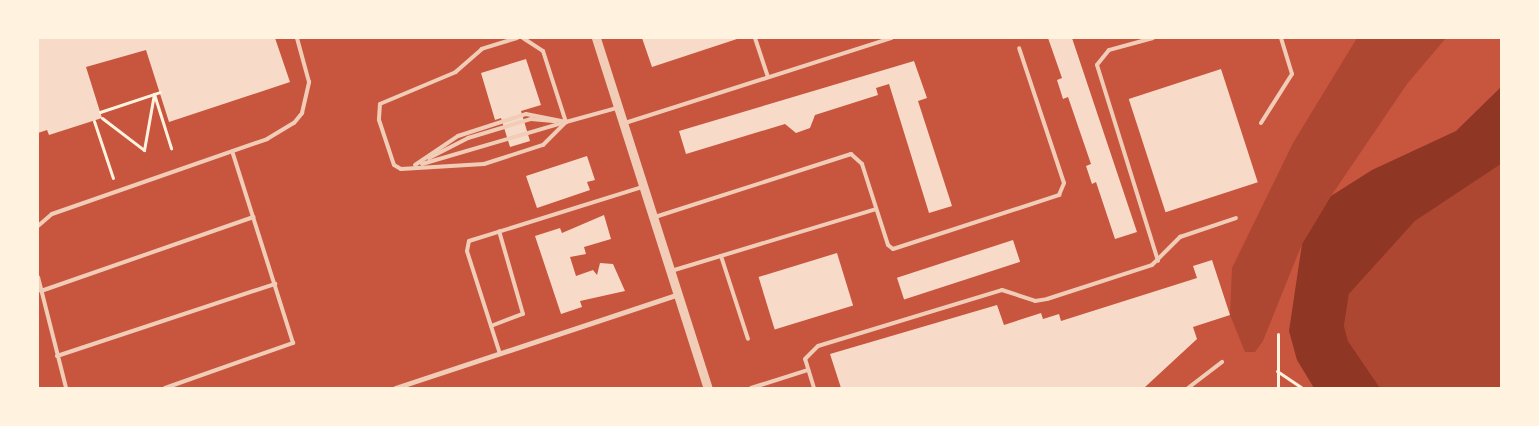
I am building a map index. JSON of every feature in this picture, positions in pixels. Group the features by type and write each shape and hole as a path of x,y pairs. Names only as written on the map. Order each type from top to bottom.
{"street":[{"path":"596,38 669,272 708,388"},
{"path":"395,388 677,295"}],"lane":[{"path":"38,226 52,214 232,152 281,132 302,113 310,82 297,38"},
{"path":"518,38 482,49 456,72 380,104 379,120 394,165 484,164 543,145 566,122"},
{"path":"523,38 543,51 566,122"},
{"path":"755,38 768,77"},
{"path":"622,124 892,38"},
{"path":"1153,38 1109,50 1097,65 1158,261"},
{"path":"1261,123 1292,74 1281,38"},
{"path":"652,217 851,154 862,164 888,245 899,249 1060,195 1064,183 1019,48"},
{"path":"415,166 617,108"},
{"path":"415,166 463,133 526,114 566,122"},
{"path":"165,388 291,346 293,337 232,152"},
{"path":"500,354 466,244 499,231 642,186"},
{"path":"669,272 876,209"},
{"path":"41,290 254,217"},
{"path":"814,388 808,370 806,354 818,346 1002,290 1041,301 1158,261 1180,237 1236,218"},
{"path":"491,326 523,314 499,231"},
{"path":"721,256 748,339"},
{"path":"38,277 66,388"},
{"path":"58,356 276,284"},
{"path":"1188,388 1222,362"},
{"path":"751,388 808,370"}],"path":[{"path":"100,112 160,92"},
{"path":"102,118 144,150 154,94"},
{"path":"154,94 171,148"},
{"path":"94,121 113,178"},
{"path":"1278,334 1278,388"},
{"path":"1277,371 1302,388"}],"shaded area":[{"path":"1357,38 1446,38 1407,84 1331,196 1302,244 1263,341 1255,352 1245,352 1230,315 1232,268 1293,143"},
{"path":"1501,87 1501,164 1415,221 1349,294 1344,326 1348,341 1380,388 1314,388 1297,360 1289,331 1302,244 1331,196 1372,170 1456,131"},
{"path":"1501,164 1501,388 1380,388 1348,341 1344,326 1349,294 1415,221"}],"building":[{"path":"38,38 275,38 290,82 169,122 146,50 86,67 102,118 49,135 47,130 38,133"},
{"path":"642,38 740,38 652,67"},
{"path":"1048,38 1072,38 1137,232 1115,239 1096,182 1092,184 1086,166 1091,164 1068,97 1063,99 1057,80 1062,78"},
{"path":"526,59 541,105 521,111 530,141 510,147 501,118 495,120 481,73"},
{"path":"914,61 927,98 918,101 952,206 929,213 889,84 876,88 878,95 815,115 810,128 796,133 785,124 686,154 679,131"},
{"path":"1221,69 1258,182 1166,212 1129,99"},
{"path":"587,156 595,180 587,182 590,190 537,208 526,176"},
{"path":"604,215 611,239 584,247 586,254 570,257 576,276 593,270 597,275 600,263 613,264 625,291 580,301 582,307 561,314 535,236 560,228 562,233"},
{"path":"1013,240 1020,262 904,300 897,278"},
{"path":"837,253 853,306 775,330 759,277"},
{"path":"1212,260 1230,315 1193,327 1197,339 1144,388 841,388 830,354 997,305 1004,325 1041,313 1043,319 1059,314 1061,321 1197,278 1193,266"}]}
